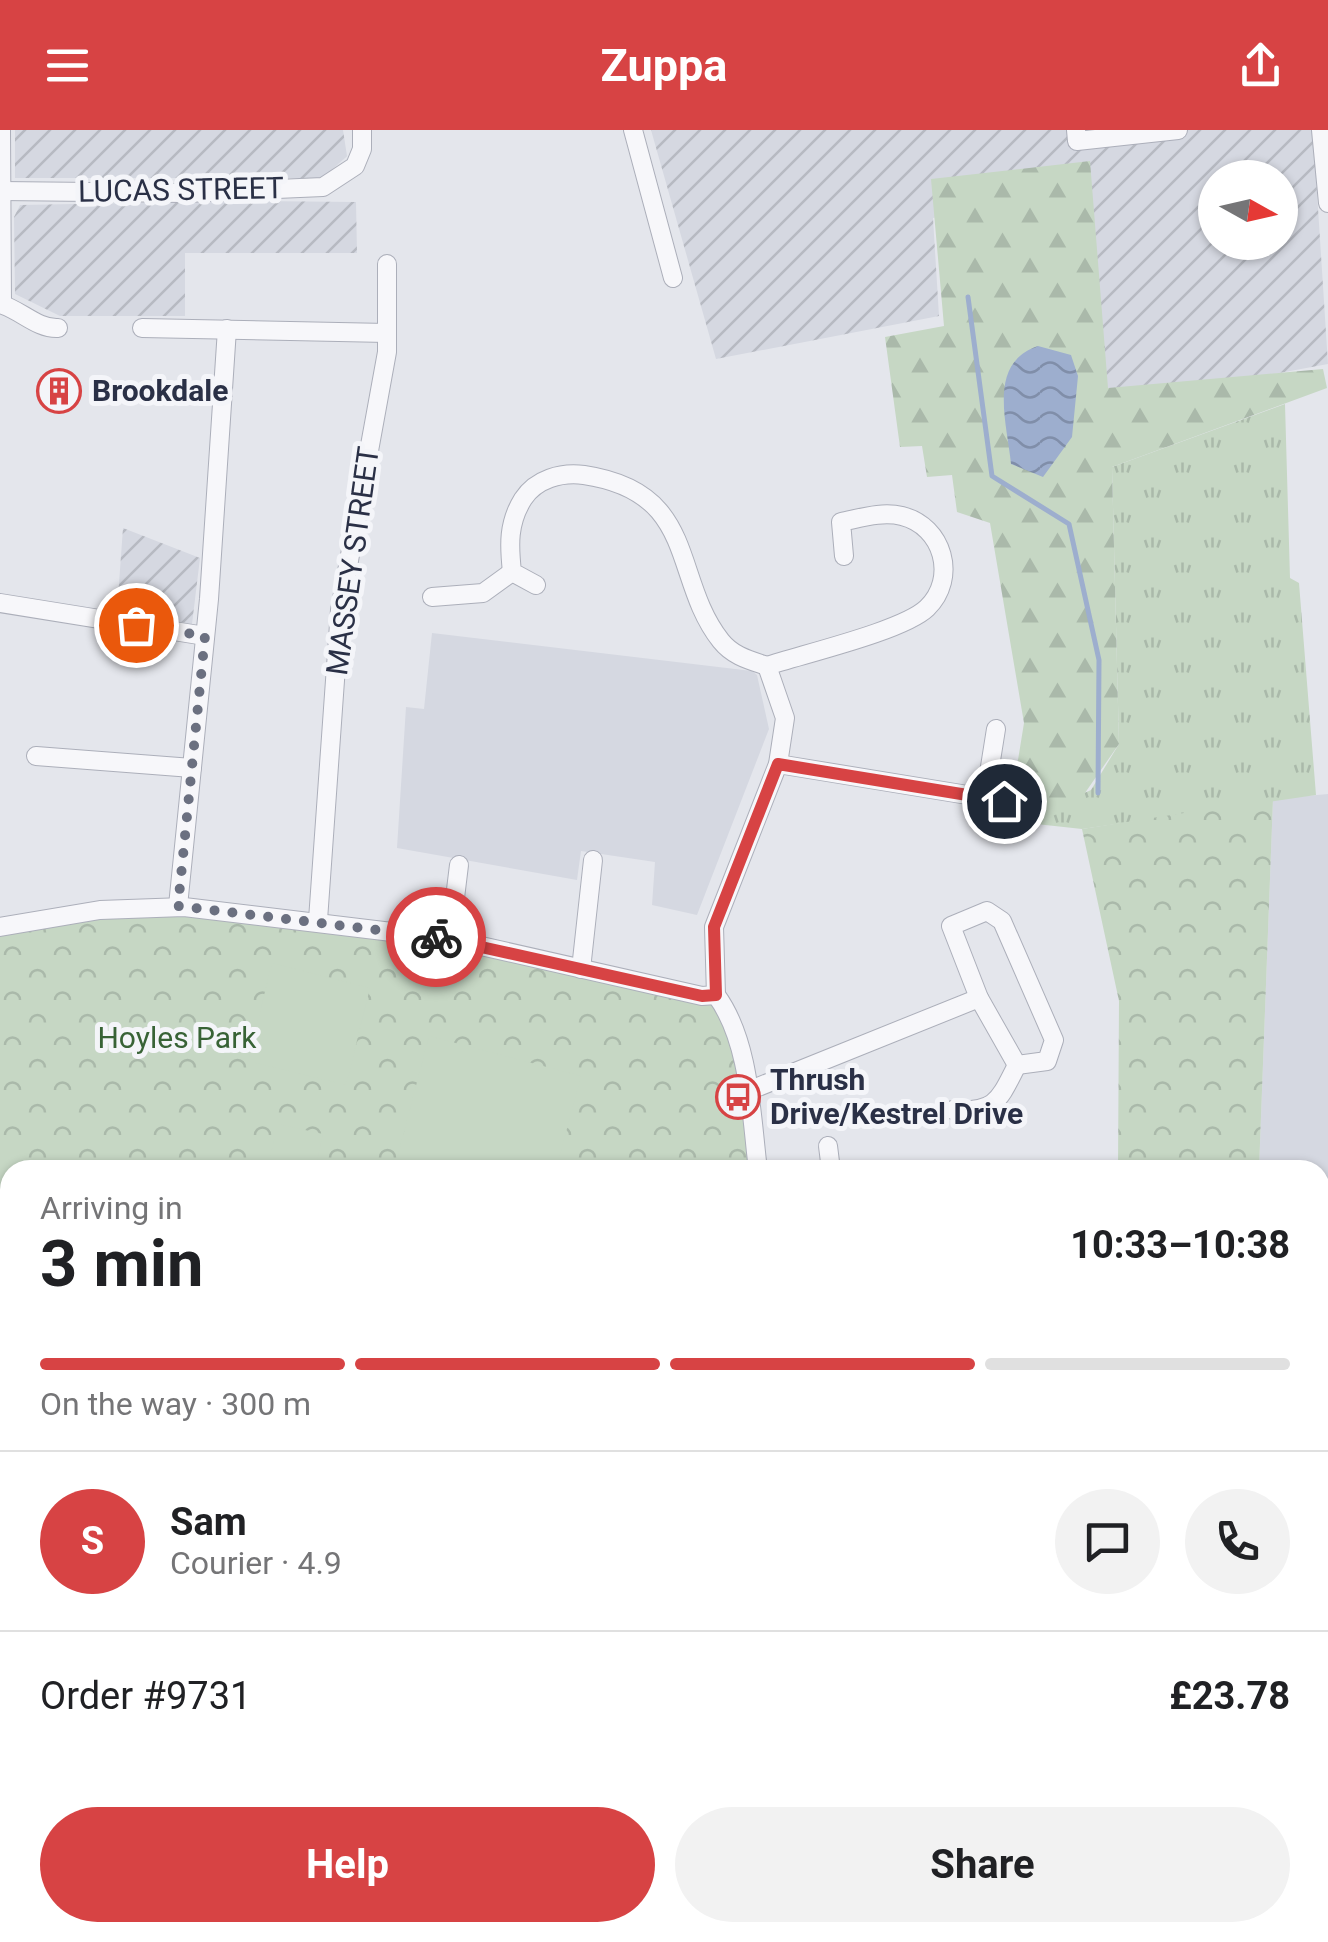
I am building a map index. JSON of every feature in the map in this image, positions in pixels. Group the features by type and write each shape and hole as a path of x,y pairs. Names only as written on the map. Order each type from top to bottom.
{"street":[{"path":"1,130 1,304 45,328 58,328"},
{"name":"LUCAS STREET","path":"2,191 304,189 340,179 354,166 362,149 362,130"},
{"path":"633,130 673,278"},
{"path":"1077,136 1178,130"},
{"path":"1320,130 1328,203"},
{"name":"MASSEY STREET","path":"318,920 340,610 387,332 387,264"},
{"path":"142,328 387,332"},
{"path":"178,906 205,636 226,329"},
{"path":"512,572 509,546 513,516 528,492 550,477 606,478 656,509 680,538 708,621 722,643 737,656 767,666 901,623 926,610 941,584 942,552 936,539 903,516 886,514 841,522 844,556"},
{"path":"512,572 536,586"},
{"path":"432,597 483,593 512,572"},
{"path":"0,603 205,636"},
{"path":"757,1160 748,1091 731,1015 716,995 714,927 778,764 785,718 767,666"},
{"path":"778,764 994,799 996,729"},
{"path":"36,756 192,768"},
{"path":"581,969 594,860"},
{"path":"450,939 459,865"},
{"path":"0,927 100,910 178,906 450,939 716,995"},
{"path":"987,911 1002,921 1054,1040 1047,1061 1017,1065 979,998 951,926 987,911"},
{"path":"748,1091 979,998"},
{"path":"953,1110 978,1112 993,1105 1017,1065"},
{"path":"828,1146 830,1160"}],"shaded area":[{"path":"15,130 343,130 347,156 323,178 15,178"},
{"path":"651,130 1313,130 1328,364 1102,406 1072,191 933,218 939,316 716,359"},
{"path":"356,202 357,253 185,253 185,316 60,316 15,294 14,217 20,205"},
{"path":"123,528 200,558 192,624 117,611"},
{"path":"432,633 752,671 757,675 769,729 697,915 652,905 655,862 581,851 577,880 397,848 406,707 424,709"},
{"path":"1328,794 1328,1160 1259,1160 1273,799"}],"green space":[{"path":"1090,161 1108,388 1323,369 1327,388 1112,467 1119,744 1078,803 1039,813 1012,797 1024,723 990,523 957,512 952,475 927,477 922,446 900,447 885,337 944,326 931,179"},
{"path":"1285,404 1290,578 1299,583 1316,795 1082,829 1027,823 1025,807 1039,813 1091,790 1119,744 1112,467"},
{"path":"1273,799 1259,1160 1118,1160 1119,1001 1082,829"},
{"name":"Hoyles Park","path":"100,910 318,920 716,995 731,1015 755,1160 0,1160 0,931"},
{"path":"272,963 370,988 346,1085 248,1061"},
{"path":"429,1036 581,1076 559,1160 397,1160"},
{"path":"278,1124 323,1134 317,1160 269,1160"}],"water":[{"path":"1038,346 1071,355 1078,376 1072,437 1043,477 1011,464 1004,413 1006,380 1012,366 1022,354"}],"waterway":[{"path":"968,297 992,476 1069,524 1099,660 1098,793"}],"way so far":[{"path":"136,625 205,636 178,906 436,937"}],"place":[{"name":"Brookdale","path":"59,391"},
{"name":"Thrush Drive/Kestrel Drive","path":"738,1097"}],"route":[{"path":"436,937 702,996 716,995 714,927 778,764 1004,801"}]}
